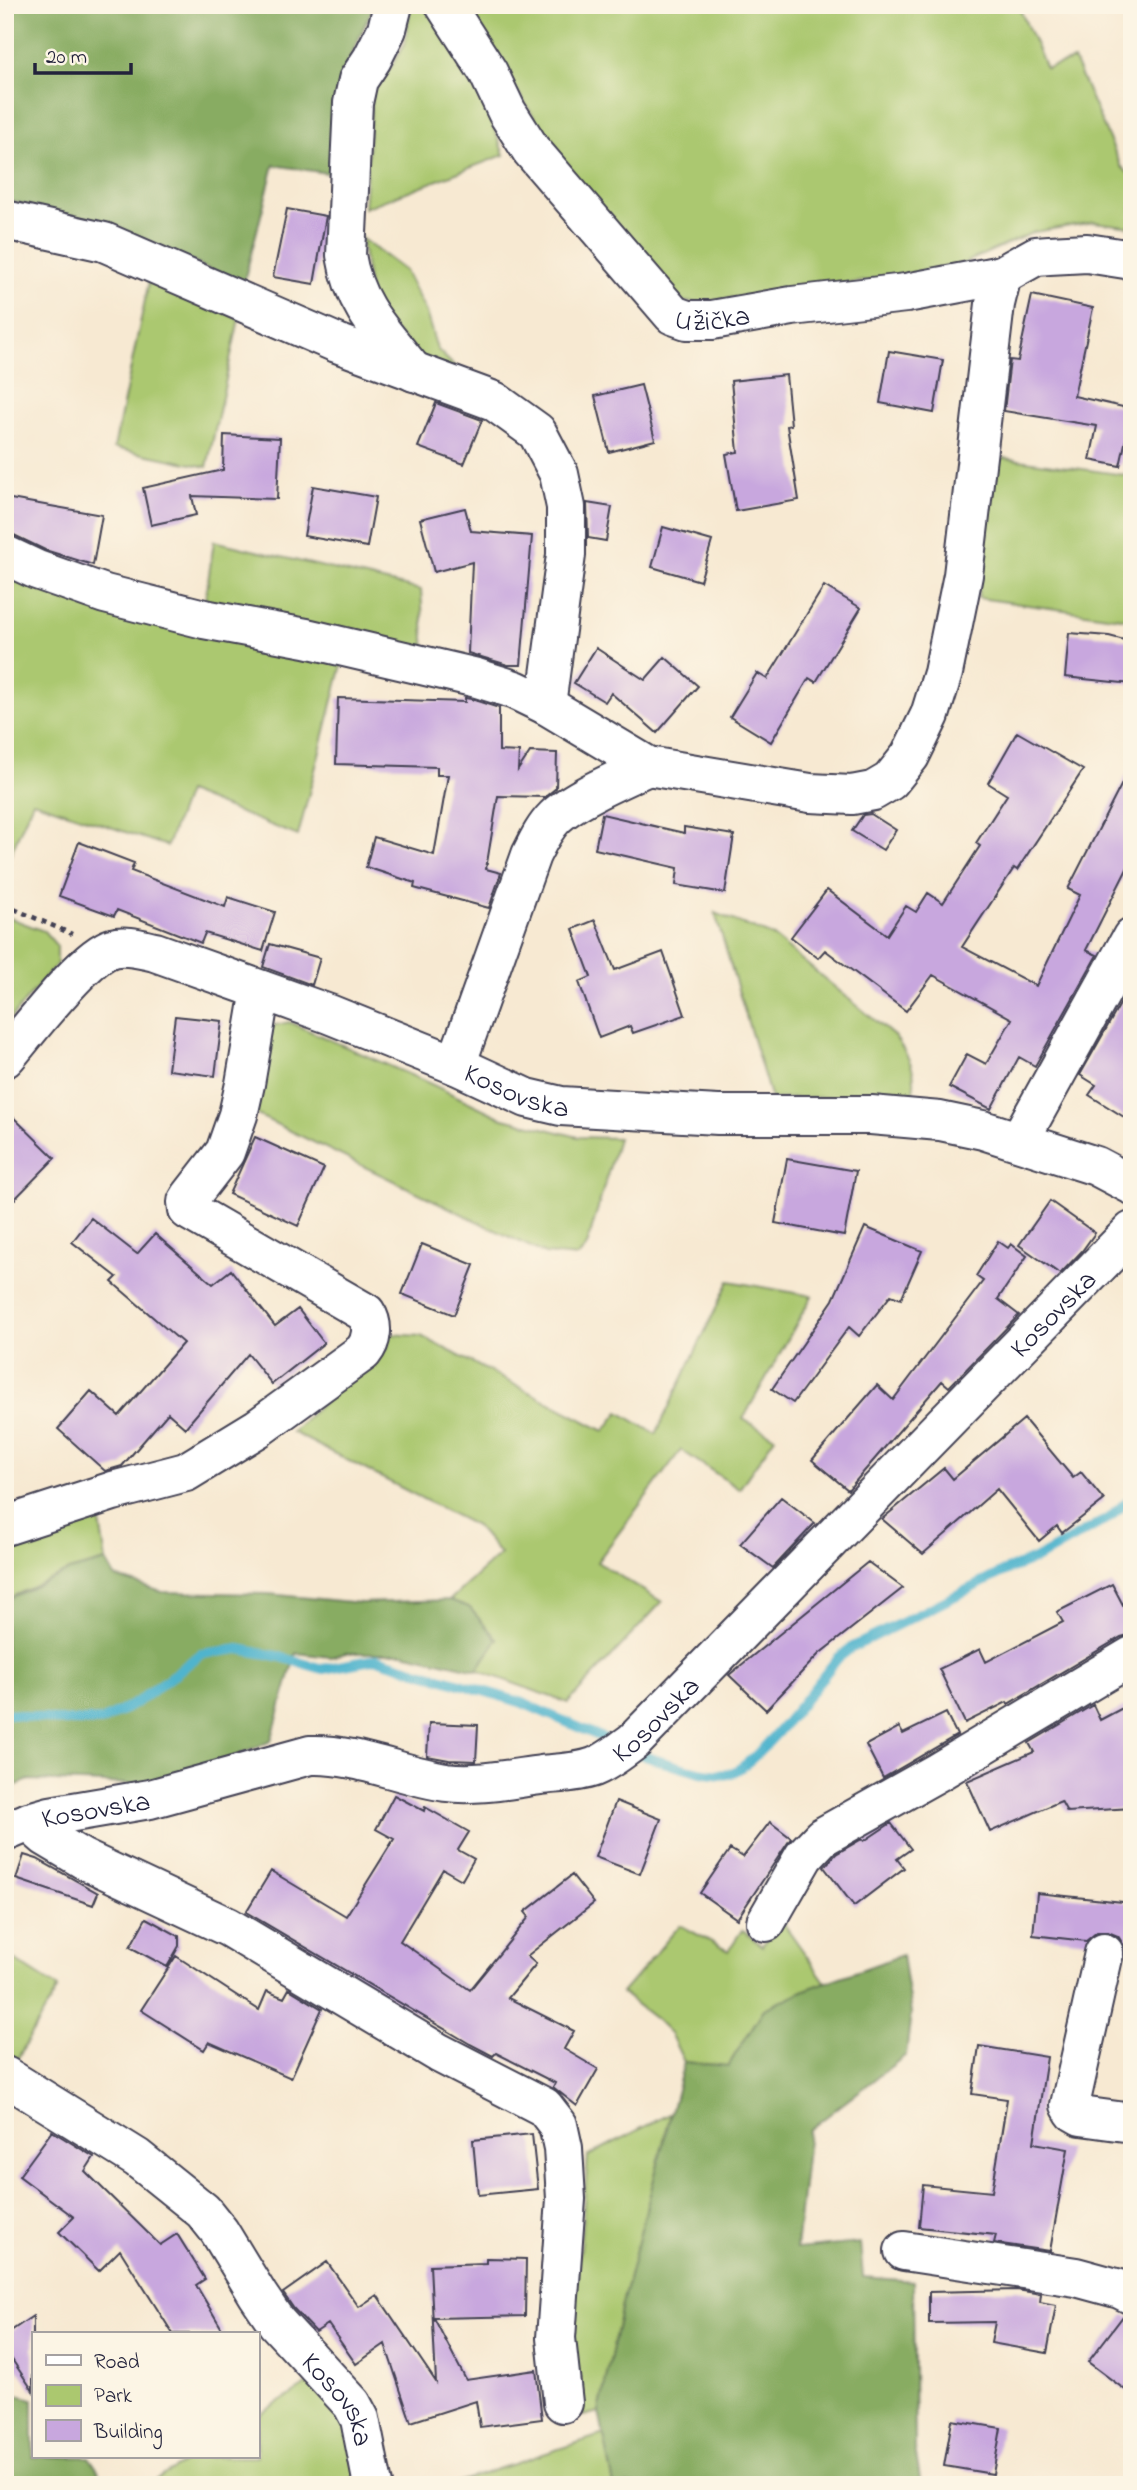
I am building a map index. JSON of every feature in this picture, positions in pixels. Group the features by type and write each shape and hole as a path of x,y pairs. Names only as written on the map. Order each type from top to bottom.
{"street":[{"path":"393,5 382,39 358,80 353,103 346,255 349,277 361,305 414,372"},
{"name":"Užička","path":"445,5 488,72 507,112 531,150 673,315 687,320 712,320 792,306 905,293 1002,275 1036,256 1087,253 1132,260"},
{"path":"5,220 104,242 337,343 494,401 537,432 559,474 566,507 566,555 546,705"},
{"path":"5,555 105,594 204,619 306,638 478,678 515,690 546,705 648,766 810,793 852,795 873,791 890,781 901,769 930,715 943,673 963,575 995,304 1002,275"},
{"path":"457,1065 531,855 543,831 557,815 600,789 648,766"},
{"path":"1019,1141 1132,937"},
{"name":"Kosovska","path":"108,949 119,946 135,947 155,952 329,1014 457,1065 527,1098 562,1106 718,1115 885,1116 940,1121 983,1130 1096,1166 1132,1185"},
{"path":"5,1058 80,971 108,949"},
{"path":"5,1526 113,1491 186,1472 258,1428 369,1345 370,1320 366,1313 188,1210 187,1202 190,1197 226,1152 238,1115 261,990"},
{"name":"Kosovska","path":"17,1827 50,1816 150,1799 310,1755 349,1758 446,1782 477,1783 577,1771 594,1766 625,1748 1132,1231"},
{"path":"766,1922 804,1856 822,1837 938,1772 1132,1656"},
{"path":"17,1827 46,1837 83,1859 228,1927 439,2053 544,2107 558,2125 563,2148 566,2199 556,2339 563,2403"},
{"path":"1104,1952 1070,2105 1074,2112 1081,2116 1132,2123"},
{"name":"Kosovska","path":"5,2076 137,2158 203,2211 219,2231 277,2323 352,2404 360,2419 373,2485"},
{"path":"904,2251 1076,2277 1132,2295"}],"path":[{"path":"5,905 108,949"}],"green space":[{"path":"5,5 374,5 340,80 333,174 274,165 243,285 118,227 5,200"},
{"path":"411,5 425,5 462,58 482,95 504,155 364,208 373,85 392,66 405,43"},
{"path":"467,5 1018,5 1046,68 1074,60 1121,166 1132,177 1132,227 1094,222 1034,232 960,265 867,281 703,302 683,302 585,196 494,55"},
{"path":"361,238 405,271 426,312 437,349 460,372 421,359 372,307"},
{"path":"150,276 239,319 207,467 114,448"},
{"path":"997,457 1132,476 1132,596 1128,619 978,598"},
{"path":"214,541 421,590 425,653 204,608"},
{"path":"5,574 343,661 298,836 187,792 167,846 33,801 5,867"},
{"path":"715,913 773,936 895,1037 908,1057 913,1072 912,1095 771,1099"},
{"path":"5,916 44,931 57,946 57,964 5,1025"},
{"path":"289,1022 500,1117 578,1137 618,1138 587,1246 578,1257 545,1254 253,1113 271,1026"},
{"path":"729,1281 812,1296 743,1419 775,1437 739,1489 681,1450 597,1562 662,1602 568,1703 477,1670 496,1639 469,1607 450,1600 500,1554 476,1526 292,1432 344,1382 387,1349 390,1334 421,1336 604,1431 619,1412 656,1434"},
{"path":"98,1509 106,1561 69,1571 5,1600 5,1539"},
{"path":"106,1561 115,1577 162,1592 268,1594 361,1603 450,1600 469,1607 497,1639 477,1670 403,1653 346,1653 331,1657 296,1653 271,1741 184,1778 130,1784 29,1780 5,1790 5,1600 69,1571"},
{"path":"779,1917 826,1983 764,2009 728,2066 684,2062 670,2033 622,1993 680,1925 728,1951 742,1930 762,1946"},
{"path":"5,1954 58,1988 15,2063 5,2057"},
{"path":"902,1955 911,2013 906,2055 809,2130 796,2249 860,2243 863,2277 913,2281 915,2448 921,2485 614,2485 599,2412 624,2296 684,2062 728,2066 764,2009 807,1989"},
{"path":"671,2113 624,2296 599,2412 583,2416 572,2366 572,2339 588,2156"},
{"path":"313,2381 345,2418 359,2485 148,2485 191,2458 259,2458 259,2415"},
{"path":"5,2392 32,2399 32,2458 90,2458 100,2473 98,2485 5,2485"},
{"path":"604,2434 614,2485 449,2485"}],"building":[{"path":"287,209 326,216 314,284 273,277"},
{"path":"1032,295 1093,308 1074,396 1132,409 1132,431 1128,430 1120,466 1090,460 1097,426 1004,411 1010,360 1018,361"},
{"path":"889,351 943,360 934,413 880,403"},
{"path":"786,375 791,425 787,426 799,500 736,511 726,454 738,452 731,381"},
{"path":"641,385 655,440 609,452 595,396"},
{"path":"436,403 482,420 464,464 418,447"},
{"path":"224,435 280,438 277,499 192,496 196,515 151,525 143,488 223,470"},
{"path":"313,486 376,497 367,547 304,536"},
{"path":"5,498 102,515 93,565 45,550 5,533"},
{"path":"587,503 612,507 606,541 588,538"},
{"path":"465,508 471,531 532,536 521,665 508,665 468,653 472,562 434,572 420,519"},
{"path":"663,527 712,541 700,581 652,567"},
{"path":"824,586 861,608 816,682 809,678 771,742 730,717 757,673 767,679"},
{"path":"1069,633 1109,636 1132,642 1132,684 1065,677"},
{"path":"596,648 645,680 665,657 698,686 657,733 611,693 605,702 574,683"},
{"path":"338,698 465,702 465,698 471,699 499,708 499,751 519,752 518,770 530,752 557,753 556,788 545,797 498,796 486,869 501,873 489,908 414,888 415,883 366,867 374,837 434,855 448,775 437,775 437,767 336,764"},
{"path":"1017,732 1083,770 962,947 1036,986 1080,895 1068,889 1132,764 1132,859 1086,950 1097,955 1035,1066 1019,1057 991,1109 949,1087 967,1054 986,1064 1012,1019 933,975 906,1011 825,950 818,958 791,937 827,890 887,935 906,906 916,912 928,893 943,903 980,846 976,843 1007,795 988,783"},
{"path":"602,814 684,833 684,827 734,835 725,893 676,885 678,868 595,849"},
{"path":"871,814 896,830 883,850 852,831 863,815"},
{"path":"79,842 134,863 131,871 225,907 228,897 275,912 263,951 205,933 201,943 117,910 114,916 59,896"},
{"path":"595,920 615,970 663,952 685,1015 633,1033 630,1026 599,1038 579,982 591,977 573,929"},
{"path":"270,944 320,958 312,985 263,967"},
{"path":"1132,983 1132,1122 1089,1095 1096,1085 1080,1075"},
{"path":"175,1016 222,1021 215,1076 168,1070"},
{"path":"5,1109 55,1158 5,1209"},
{"path":"255,1137 324,1168 298,1226 229,1194"},
{"path":"787,1159 856,1171 844,1236 775,1223"},
{"path":"1050,1201 1095,1233 1060,1274 1019,1245"},
{"path":"91,1218 137,1254 155,1234 213,1284 231,1270 275,1326 298,1309 324,1343 272,1384 248,1354 185,1428 168,1413 122,1466 105,1471 58,1429 91,1391 119,1416 183,1343 112,1282 117,1277 72,1242"},
{"path":"865,1227 922,1251 901,1299 891,1295 859,1336 849,1327 793,1403 772,1389 833,1300"},
{"path":"998,1241 1008,1248 1011,1244 1027,1256 998,1299 1019,1315 949,1387 942,1381 848,1490 812,1460 877,1385 893,1400 983,1281 976,1276"},
{"path":"422,1244 474,1265 454,1315 402,1294"},
{"path":"1024,1419 1073,1478 1081,1472 1104,1500 1062,1533 1057,1526 1039,1541 997,1489 923,1554 882,1519 944,1468 953,1479"},
{"path":"781,1497 815,1523 773,1568 740,1544"},
{"path":"868,1562 903,1588 819,1654 766,1710 729,1675"},
{"path":"1112,1584 1132,1622 1132,1634 1121,1637 1008,1704 1007,1702 965,1723 939,1669 980,1649 986,1662 1063,1622 1057,1612"},
{"path":"1132,1703 1132,1808 1067,1812 1061,1801 990,1832 967,1781 1034,1752 1029,1743 1093,1705 1100,1720"},
{"path":"946,1713 957,1735 883,1778 866,1745 899,1727 903,1734"},
{"path":"429,1723 478,1725 476,1761 427,1756"},
{"path":"394,1795 424,1811 425,1807 469,1832 458,1850 474,1859 462,1880 443,1869 400,1941 470,1990 529,1917 525,1912 572,1875 594,1903 527,1956 536,1964 508,1998 574,2031 564,2049 598,2069 577,2106 553,2087 555,2083 496,2053 493,2056 470,2044 246,1912 271,1871 346,1916 394,1839 376,1829"},
{"path":"616,1801 661,1819 640,1874 595,1857"},
{"path":"770,1822 791,1838 737,1919 700,1893 730,1849 743,1857"},
{"path":"891,1823 911,1849 897,1859 904,1868 854,1906 824,1867 836,1854 862,1839 864,1841"},
{"path":"24,1855 37,1859 98,1893 93,1905 16,1879"},
{"path":"1037,1893 1132,1903 1132,1948 1125,1947 1118,1936 1108,1932 1097,1932 1086,1941 1033,1935"},
{"path":"146,1918 179,1936 179,1946 167,1967 130,1947"},
{"path":"176,1956 259,2010 267,1991 284,1998 289,1989 322,2009 291,2078 209,2042 204,2050 141,2010"},
{"path":"979,2046 1047,2057 1034,2143 1068,2149 1050,2251 994,2243 996,2235 919,2227 923,2185 992,2192 1007,2099 972,2094"},
{"path":"52,2131 94,2157 85,2171 160,2245 177,2234 205,2279 196,2285 224,2332 172,2332 120,2250 99,2271 59,2232 74,2217 19,2176"},
{"path":"532,2134 538,2189 478,2195 473,2140"},
{"path":"486,2258 526,2259 525,2316 434,2318 466,2380 536,2370 542,2419 480,2427 476,2401 411,2422 385,2344 356,2364 328,2324 316,2332 283,2293 327,2262 359,2307 377,2295 436,2382 430,2265 486,2263"},
{"path":"1017,2290 1041,2294 1040,2302 1056,2305 1047,2353 991,2343 995,2322 929,2323 929,2292"},
{"path":"1124,2315 1132,2317 1132,2395 1088,2362"},
{"path":"33,2316 32,2390 5,2349 5,2335"},
{"path":"952,2420 1001,2428 993,2474 944,2466"}],"waterway":[{"path":"635,1752 668,1764 719,1775 740,1768 770,1741 838,1658 851,1648 1007,1570 1042,1556 1109,1518 1132,1497"},
{"path":"5,1713 60,1721 102,1721 136,1703 201,1654 239,1649 323,1669 377,1659 520,1702 615,1743"}]}
